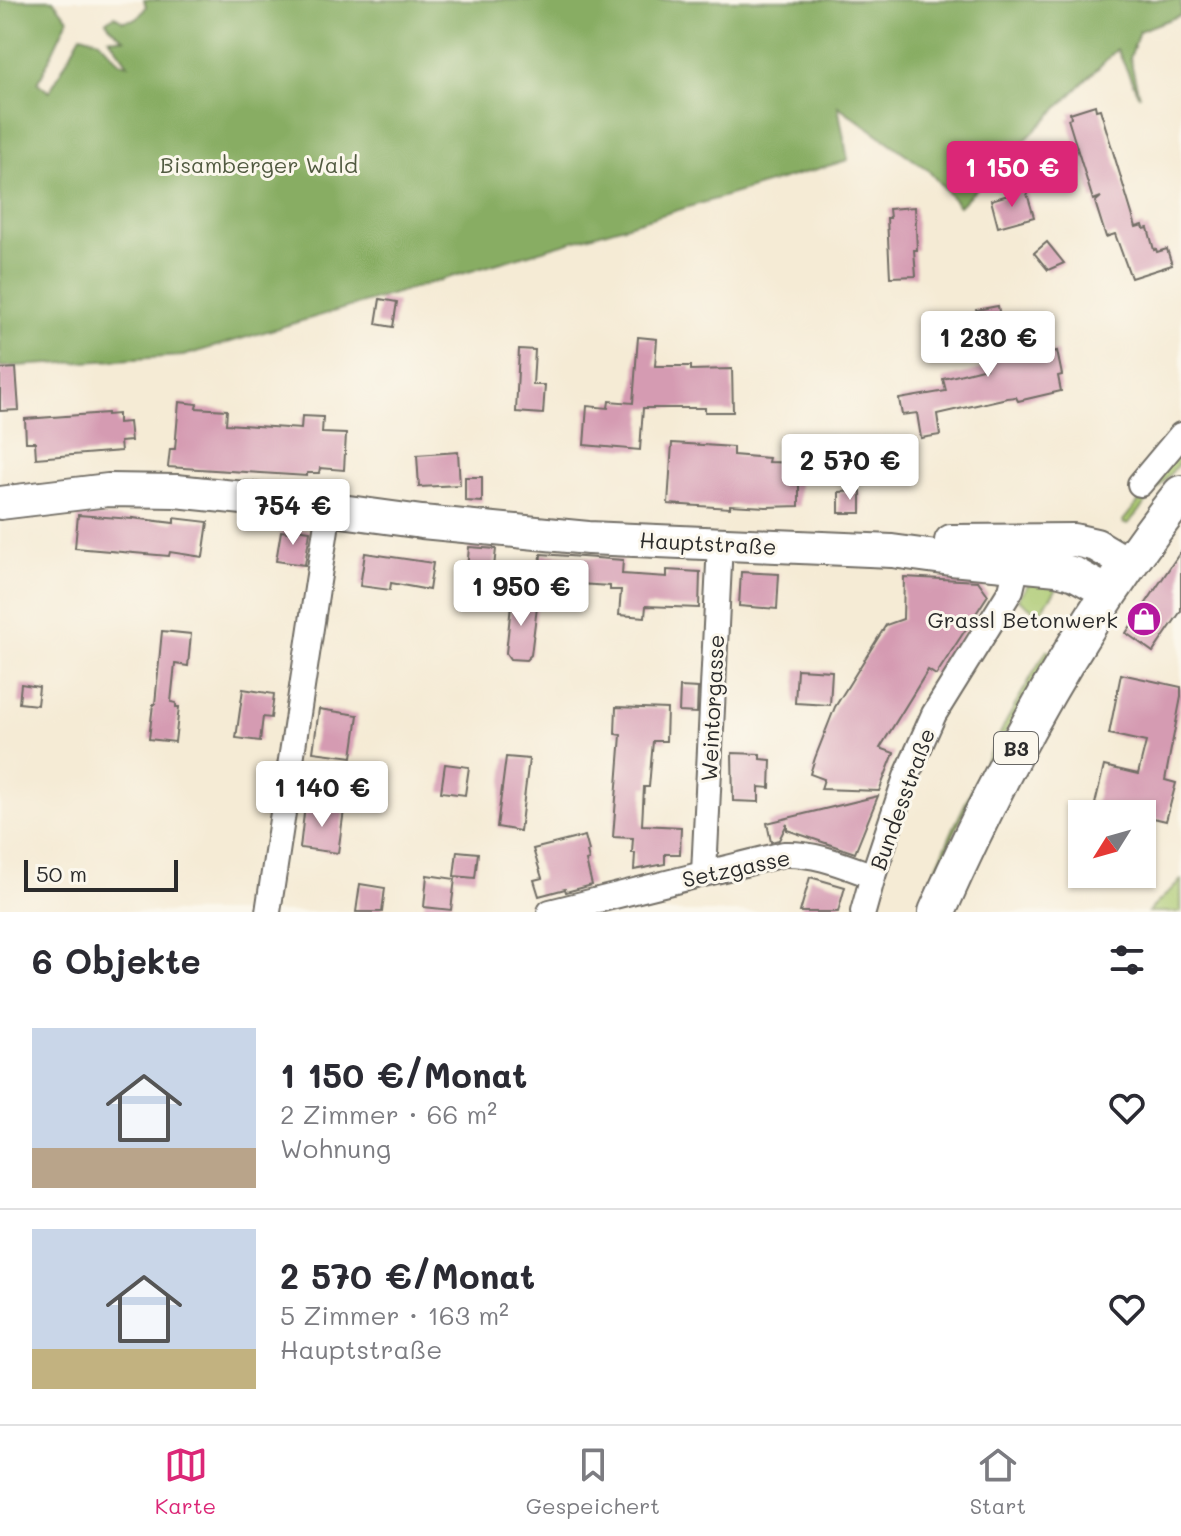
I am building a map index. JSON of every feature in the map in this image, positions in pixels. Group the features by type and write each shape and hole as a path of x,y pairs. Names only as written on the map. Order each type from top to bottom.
{"main road":[{"name":"Hauptstraße","path":"0,503 108,490 142,490 222,496 422,522 588,538 892,551 1119,578"},
{"name":"B3","path":"937,912 972,834 1062,669 1119,578 1181,494"},
{"name":"Hauptstraße","path":"892,551 952,541 1074,540 1096,545 1119,578"}],"street":[{"path":"1140,484 1181,435"},
{"path":"268,912 329,509"},
{"name":"Weintorgasse","path":"704,873 720,543"},
{"name":"Bundesstraße","path":"863,912 906,777 934,714 1004,605 1017,565"},
{"name":"Setzgasse","path":"550,912 784,854 819,856 873,876"}],"green space":[{"name":"Bisamberger Wald","path":"0,0 53,0 68,19 38,83 49,92 81,35 99,40 119,62 128,64 109,38 124,39 106,21 115,16 123,21 137,19 146,7 144,0 1181,0 1181,15 1139,31 1130,58 1139,96 1117,49 959,206 928,170 838,106 848,160 183,356 0,367"},
{"path":"1181,449 1181,461 1132,519 1124,524 1123,521"},
{"path":"1062,581 1039,614 1018,599 1030,582"},
{"path":"1047,650 1053,654 985,770 922,912 918,912 977,778"},
{"path":"1181,880 1181,912 1148,912"}],"building":[{"path":"1095,105 1096,110 1100,109 1136,227 1143,225 1144,229 1148,228 1154,250 1167,249 1172,265 1131,278 1115,234 1106,237 1095,202 1101,197 1093,200 1068,119 1071,118 1070,113"},
{"path":"1026,190 1034,217 998,227 991,200"},
{"path":"915,207 916,276 890,277 889,209"},
{"path":"1047,242 1064,263 1048,270 1034,253"},
{"path":"380,299 397,302 393,327 376,324"},
{"path":"998,306 1007,356 1028,351 1029,357 1057,351 1062,375 1058,376 1061,391 1018,401 1016,397 1007,398 937,414 940,435 921,438 917,413 902,415 899,399 946,391 943,379 986,368 976,310"},
{"path":"638,337 657,339 655,366 691,366 691,370 732,369 733,412 705,412 705,408 643,408 640,450 584,445 587,406 608,408 609,401 633,403"},
{"path":"519,349 535,350 533,385 545,385 543,414 516,412"},
{"path":"16,368 19,410 0,411 0,369"},
{"path":"179,402 197,404 196,408 227,410 226,424 301,429 302,416 323,417 322,433 346,434 344,470 320,468 319,473 307,473 307,476 168,467 170,449 175,449"},
{"path":"118,414 118,423 129,422 131,441 120,442 121,451 36,458 35,442 26,442 25,419"},
{"path":"672,443 733,447 733,455 769,458 768,462 799,463 799,506 730,505 730,508 668,504"},
{"path":"458,452 460,485 419,487 417,455"},
{"path":"465,477 482,477 482,502 465,501"},
{"path":"861,491 861,513 839,513 839,492"},
{"path":"78,515 174,523 174,518 208,522 203,557 170,552 169,556 75,548"},
{"path":"289,528 310,531 305,565 276,561 281,531 289,532"},
{"path":"469,547 496,549 492,585 466,582"},
{"path":"1181,551 1181,611 1153,652 1126,633"},
{"path":"365,553 433,563 429,590 391,583 390,590 360,586"},
{"path":"541,554 623,560 622,574 667,577 667,570 700,572 699,608 646,606 645,617 619,615 621,590 610,590 610,586 564,583 564,588 539,586"},
{"path":"741,572 779,574 777,609 739,606"},
{"path":"904,577 978,581 988,595 936,675 928,670 880,748 894,753 879,791 821,789 824,779 810,774 815,758 835,707 886,625 903,619"},
{"path":"512,596 538,599 531,655 526,660 510,659 506,653"},
{"path":"162,631 191,634 188,666 175,664 171,702 179,707 175,742 149,739"},
{"path":"797,669 832,671 830,705 795,703"},
{"path":"1121,674 1181,687 1165,780 1176,783 1166,821 1156,819 1156,800 1096,800 1104,766 1138,774 1146,742 1109,734"},
{"path":"21,684 39,687 37,705 19,703"},
{"path":"680,687 698,688 697,713 679,712"},
{"path":"243,689 274,694 271,718 263,717 260,741 236,738"},
{"path":"616,707 667,709 666,741 653,741 649,787 644,787 642,825 681,827 680,854 665,854 665,864 634,870 633,838 613,837 621,735 615,734"},
{"path":"319,709 358,715 352,757 313,752"},
{"path":"732,753 760,754 760,759 771,760 770,788 759,787 759,802 733,801"},
{"path":"506,757 529,759 520,831 497,827"},
{"path":"445,764 469,767 465,795 441,792"},
{"path":"878,796 855,853 787,830 787,824 779,840 771,842 767,823"},
{"path":"305,805 344,810 338,853 300,848"},
{"path":"585,836 589,851 589,860 586,861 592,885 539,896 534,880 542,878 533,849"},
{"path":"457,851 478,853 475,878 454,876"},
{"path":"427,875 455,879 451,910 424,907"},
{"path":"810,877 845,887 838,912 800,912"},
{"path":"360,884 385,888 382,912 356,912"}],"place":[{"name":"Grassl Betonwerk","path":"1144,619"}]}
